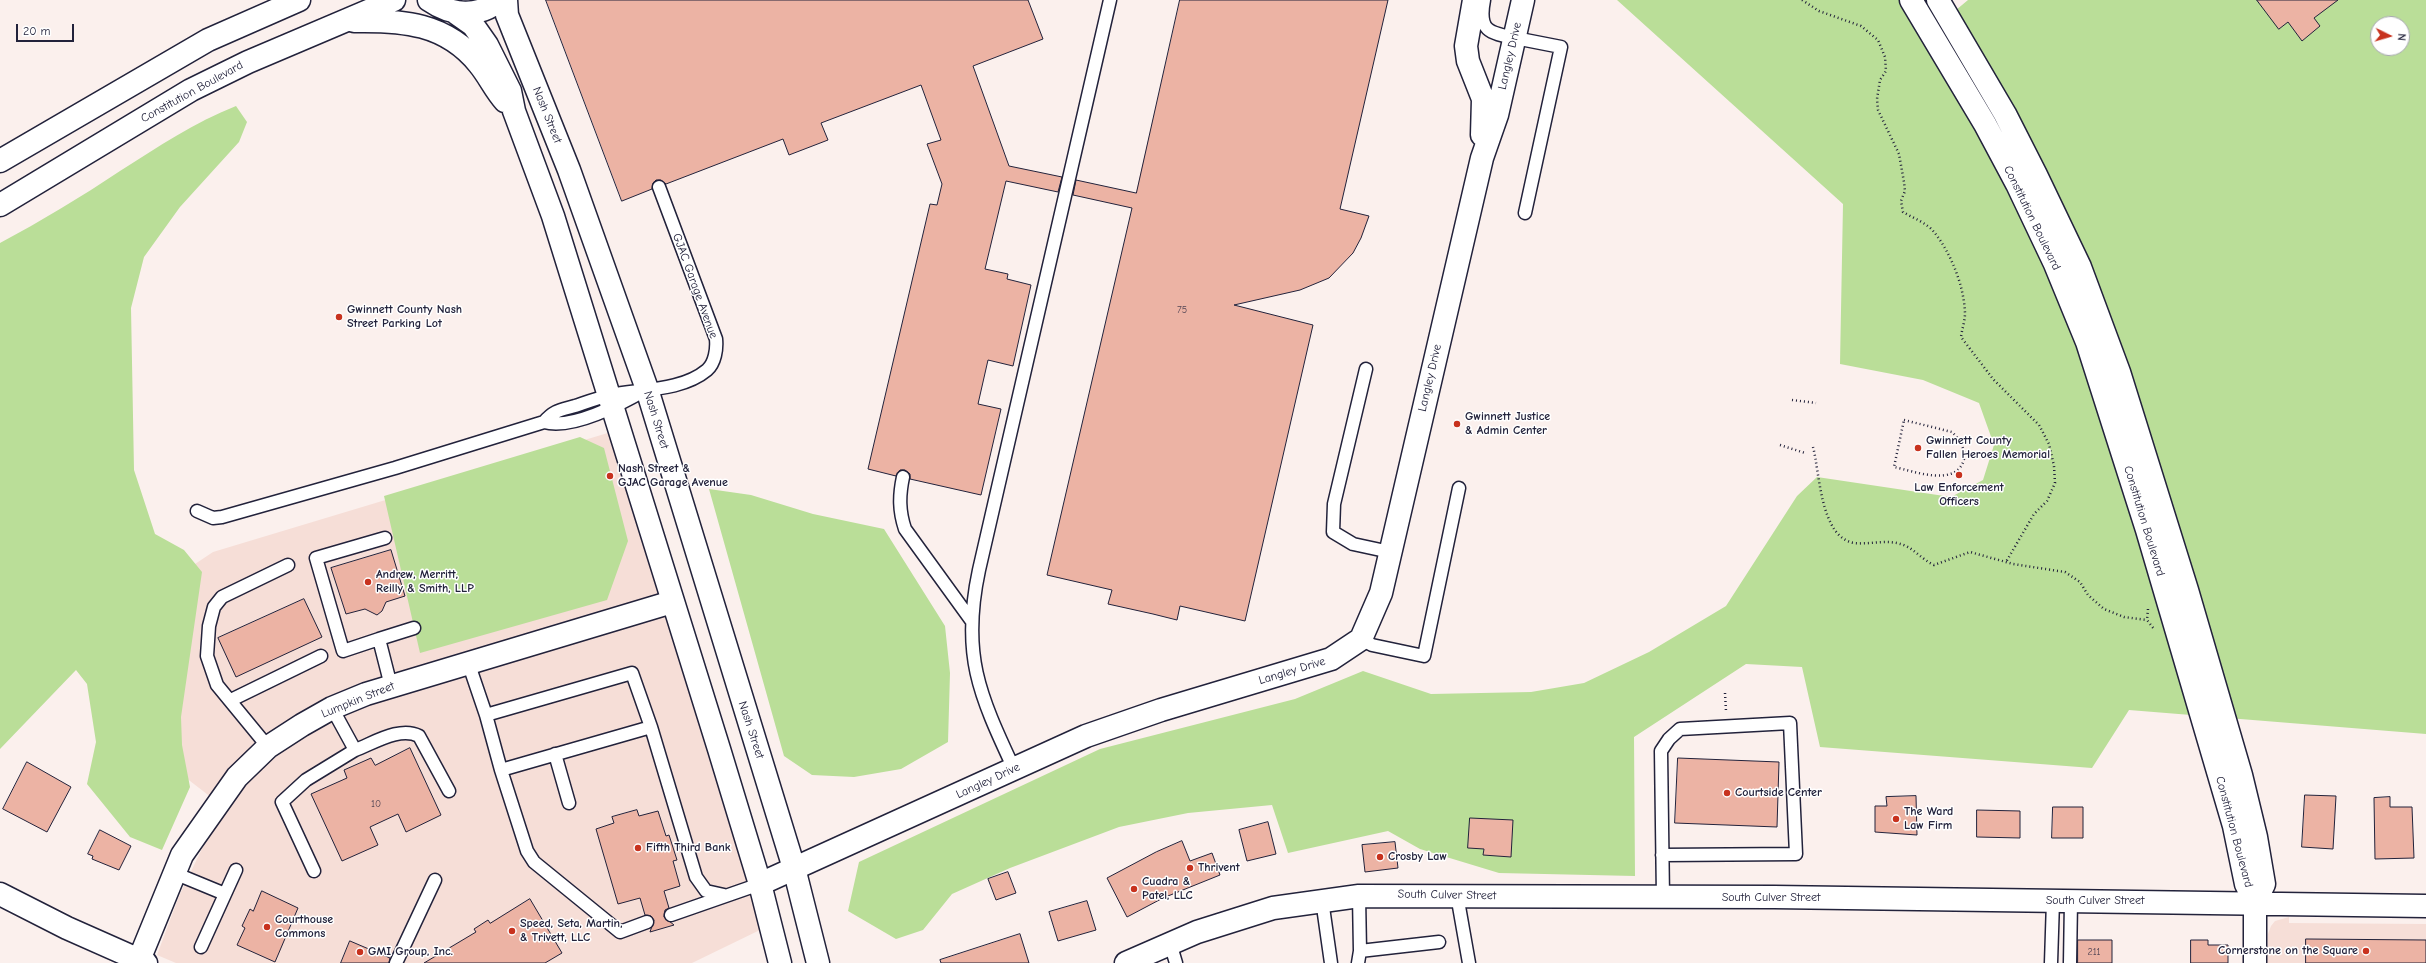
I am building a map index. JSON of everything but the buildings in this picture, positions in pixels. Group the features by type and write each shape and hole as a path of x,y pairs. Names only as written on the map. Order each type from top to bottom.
{"street":[{"path":"0,161 208,40 298,0"},
{"name":"Constitution Boulevard","path":"0,205 191,90 248,62 394,0"},
{"path":"429,0 441,8 456,13 474,13 491,7 500,0"},
{"name":"Nash Street","path":"506,0 507,15 569,170 647,389 722,638 794,868 818,963"},
{"name":"Langley Drive","path":"1474,0 1466,46 1468,61 1483,98 1482,158"},
{"name":"Langley Drive","path":"760,884 1086,736 1131,720 1331,659 1361,639 1375,610 1390,552 1482,158 1497,114 1523,0"},
{"name":"Constitution Boulevard","path":"1911,0 1985,124 2017,184 2055,264 2088,342 2147,530 2234,826 2246,884 2255,902"},
{"name":"Constitution Boulevard","path":"1938,0 2004,114 2039,182 2080,267 2119,372 2185,582 2241,775 2256,837 2264,884 2255,902"},
{"path":"456,13 473,26 488,45 510,90 514,111 552,216 611,402 760,884 780,963"},
{"path":"345,22 409,22 436,30 461,47 479,63 497,92 514,111"},
{"name":"Lumpkin Street","path":"141,962 182,855 237,777 268,747 332,708 391,686 672,602"},
{"path":"0,894 67,928 141,962"},
{"name":"South Culver Street","path":"1126,963 1173,953 1197,932 1273,908 1359,896 1457,895 1663,898 1774,897 2255,902 2426,906"},
{"path":"2255,902 2255,963"}],"lane":[{"path":"1014,769 980,690 974,666 971,620 979,570 1110,0"},
{"path":"1484,0 1482,17 1489,31 1495,35 1561,47 1525,213"},
{"name":"GJAC Garage Avenue","path":"197,511 213,518 222,516 395,468 544,422 556,425 647,389 674,385 697,377 708,369 717,349 716,339 659,187"},
{"path":"1366,369 1334,504 1333,532 1353,544 1390,552"},
{"path":"903,477 899,495 900,515 905,529 971,620"},
{"path":"1361,639 1372,645 1424,656 1459,488"},
{"path":"385,538 316,558 343,651 414,628"},
{"path":"268,747 217,685 207,656 209,626 214,607 222,597 288,565"},
{"path":"379,639 391,686"},
{"path":"230,700 321,656"},
{"path":"468,662 486,715 501,770 527,851 534,862 620,932 647,922"},
{"path":"486,715 632,673 651,727 696,877 706,891 724,895"},
{"path":"332,708 355,750"},
{"path":"1662,855 1796,854 1790,723 1680,729 1669,738 1662,751 1662,855 1663,898"},
{"path":"501,770 651,727"},
{"path":"314,871 282,802 306,780 355,750 401,733 411,732 419,736 449,791"},
{"path":"555,754 568,803"},
{"path":"201,947 236,870"},
{"path":"174,873 225,894"},
{"path":"396,963 435,880"},
{"path":"671,915 724,895 760,884"},
{"path":"1457,895 1470,963"},
{"path":"1359,896 1359,957 1439,942"},
{"path":"1322,900 1331,963"},
{"path":"2051,963 2062,901"},
{"path":"2062,901 2070,963"}],"path":[{"path":"1802,0 1819,11 1861,26 1878,40 1885,57 1886,71 1880,80 1877,99 1878,110 1899,154 1905,191 1901,201 1903,212 1934,231 1949,259 1961,286 1965,314 1961,337 1993,379 2039,424 2049,444 2054,466 2055,483 2047,501 2034,514 2006,562"},
{"path":"1792,400 1816,403"},
{"path":"1904,420 1952,432 1960,441 1964,454 1964,460 1953,473 1941,476 1894,467 1899,444 1904,420"},
{"path":"1780,445 1805,453"},
{"path":"1813,447 1826,513 1836,531 1847,541 1897,543 1906,546 1934,565 1970,552 2006,562 2070,574 2080,582 2091,598 2104,609 2124,617 2147,620"},
{"path":"1724,693 1726,703"}],"shaded area":[{"path":"611,432 762,929 692,963 176,963 157,955 179,896 216,820 225,808 124,730 147,596 213,552"},
{"path":"2289,917 2289,923 2426,924 2426,963 2267,963 2268,934 2271,926 2275,921"}],"green space":[{"path":"1617,0 1923,0 1938,25 1968,0 2426,0 2426,734 2129,710 2092,768 1820,747 1802,667 1746,664 1634,737 1635,876 1499,873 1420,849 1388,831 1288,853 1272,805 1188,813 1119,827 1010,868 952,894 923,930 896,939 848,911 859,862 1100,749 1295,699 1363,671 1431,694 1531,692 1584,683 1649,652 1726,606 1797,496 1817,477 1951,497 1983,480 1994,445 1979,403 1923,380 1840,364 1843,204"},
{"path":"236,106 247,122 239,142 180,207 144,257 131,308 134,470 155,534 184,550 202,572 181,717 182,745 190,787 162,850 130,837 87,784 96,742 87,684 76,670 0,749 0,243 91,190 177,136 221,112"},
{"path":"580,437 604,448 628,541 607,600 420,653 384,496"},
{"path":"709,489 751,495 813,514 884,529 945,626 950,673 948,742 901,769 854,777 812,775 784,756"}],"place":[{"name":"Gwinnett County Nash Street Parking Lot","path":"339,317"},
{"name":"Gwinnett Justice & Admin Center","path":"1457,424"},
{"name":"Gwinnett County Fallen Heroes Memorial","path":"1918,448"},
{"name":"Law Enforcement Officers","path":"1959,475"},
{"name":"Nash Street & GJAC Garage Avenue","path":"610,476"},
{"name":"Andrew, Merritt, Reilly & Smith, LLP","path":"368,582"},
{"name":"Courtside Center","path":"1727,793"},
{"name":"The Ward Law Firm","path":"1896,819"},
{"name":"Fifth Third Bank","path":"638,848"},
{"name":"Crosby Law","path":"1380,857"},
{"name":"Thrivent","path":"1190,868"},
{"name":"Cuadra & Patel, LLC","path":"1134,889"},
{"name":"Courthouse Commons","path":"267,927"},
{"name":"Speed, Seta, Martin, & Trivett, LLC","path":"512,931"},
{"name":"Cornerstone on the Square","path":"2366,951"},
{"name":"GMI Group, Inc.","path":"360,952"}]}
